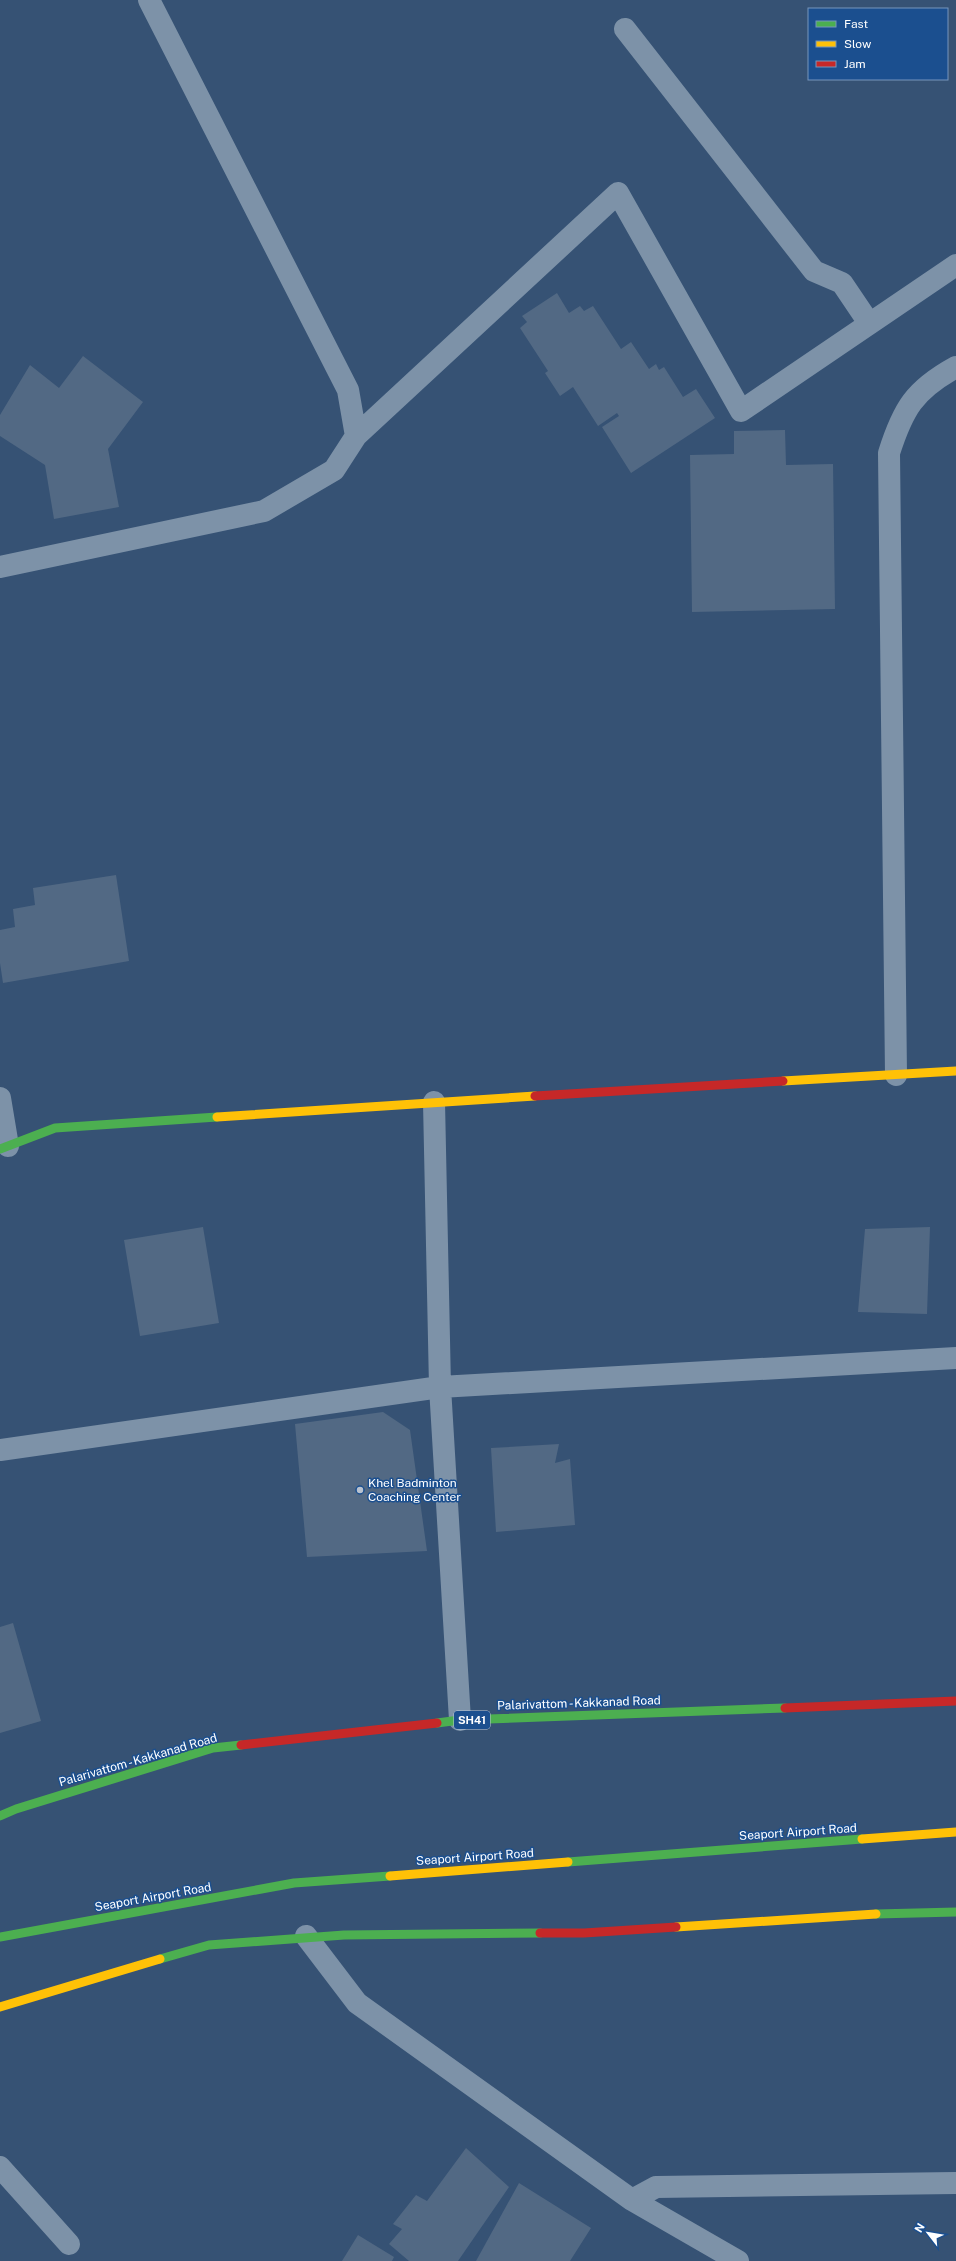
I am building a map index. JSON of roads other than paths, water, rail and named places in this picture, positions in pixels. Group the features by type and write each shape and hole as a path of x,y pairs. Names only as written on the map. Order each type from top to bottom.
{"main road":[{"path":"4,1147 55,1128 434,1102 956,1071"},
{"name":"Palarivattom - Kakkanad Road","path":"0,1816 16,1809 213,1748 460,1720 956,1701"},
{"name":"Seaport Airport Road","path":"0,1937 294,1884 956,1832"},
{"path":"0,2007 209,1945 306,1936 584,1933 827,1916 956,1912"}],"street":[{"path":"149,0 348,390 356,436"},
{"path":"625,28 814,271 842,283 869,323"},
{"path":"0,567 264,511 334,470 356,436 618,193 741,411 956,265"},
{"path":"896,1075 889,453 899,422 912,400 935,378 956,367"},
{"path":"0,1098 4,1147"},
{"path":"434,1102 440,1387 460,1720"},
{"path":"0,1450 440,1387 956,1358"},
{"path":"306,1936 357,2003 632,2200 738,2261"},
{"path":"0,2167 70,2244"},
{"path":"632,2200 656,2187 956,2183"}],"place":[{"name":"Khel Badminton Coaching Center","path":"360,1490"}]}
